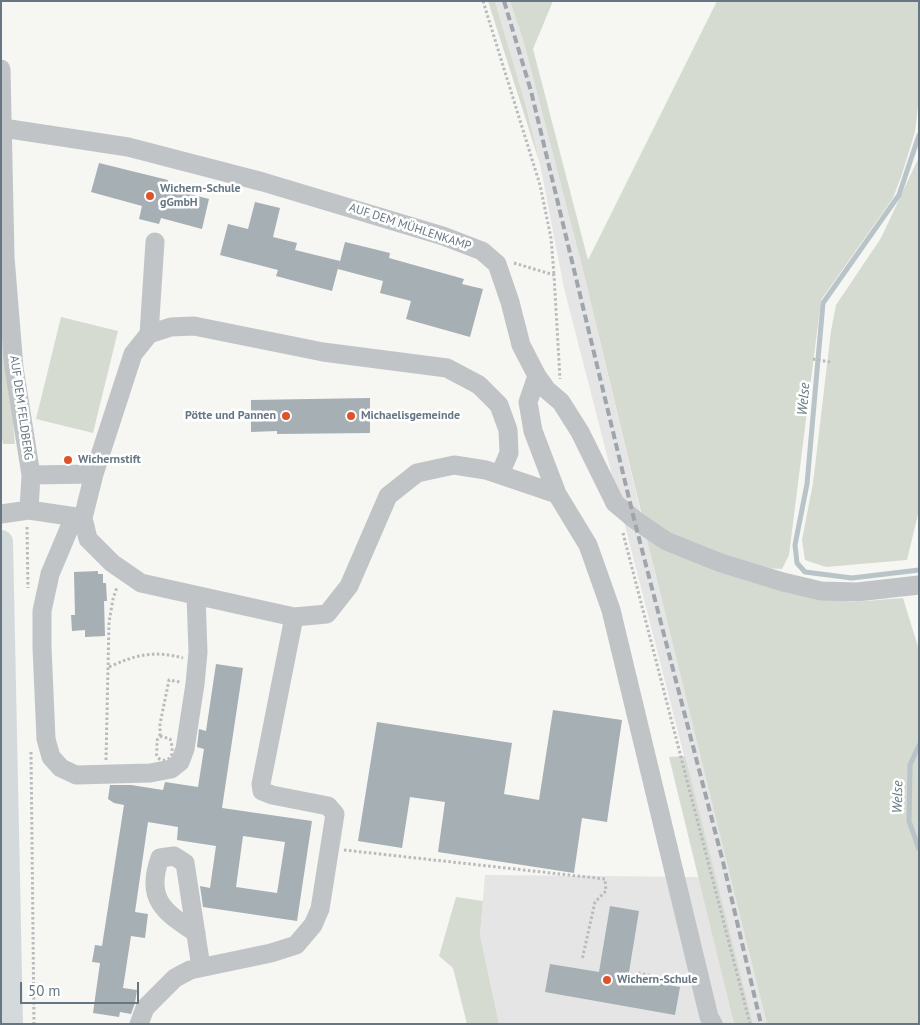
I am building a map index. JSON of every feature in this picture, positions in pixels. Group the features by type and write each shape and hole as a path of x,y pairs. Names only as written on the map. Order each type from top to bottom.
{"main road":[{"path":"1,542 4,815 11,1024"}],"street":[{"name":"AUF DEM FELDBERG","path":"1,68 5,257 14,368 30,474 29,510"},
{"name":"AUF DEM MÜHLENKAMP","path":"2,128 128,147 263,182 443,236 482,251 488,256"},
{"path":"149,334 155,242"},
{"path":"488,256 497,264 510,302 521,345 537,376 547,390 561,402 580,432 615,502 634,519 666,541 721,564 783,582 822,591 857,592 919,585"},
{"path":"196,595 197,664 185,749 180,762 171,770 157,772 76,775 61,768 51,757 46,739 42,611 50,574 78,518 133,354 149,334 171,327 194,326 323,352 447,368 478,385 499,405 508,430 509,453 500,474"},
{"path":"537,376 528,402 533,431 557,494 588,545 611,610 713,1024"},
{"path":"78,518 88,540 125,574 141,583 294,617 327,614 349,586 388,496 417,474 454,465 486,470 557,494"},
{"path":"30,474 94,474"},
{"path":"1,514 29,510 78,518"},
{"path":"139,1024 145,1008 175,978 190,970 271,953 296,945 313,926 320,910 335,814 328,806 272,795 262,791 261,784 294,617"},
{"path":"196,933 202,967"}],"path":[{"path":"483,1 540,185 551,238 561,402"},
{"path":"488,256 554,275"},
{"path":"813,359 830,362"},
{"path":"29,510 27,536 29,593"},
{"path":"623,532 750,1024"},
{"path":"106,774 109,622 113,599 119,582 125,574"},
{"path":"108,667 150,653 167,654 197,664"},
{"path":"160,736 170,739 172,743 171,756 168,760 162,760 156,755 157,739 160,736 160,724 169,680 195,684"},
{"path":"31,748 34,1024"},
{"path":"343,842 344,850 605,879 606,892 594,902 582,960"},
{"path":"638,973 702,985"}],"shaded area":[{"path":"488,1 495,1 526,106 540,164"},
{"path":"495,1 510,1 524,43 581,262 655,573 767,1024 753,1024 564,288 540,164 526,106"},
{"path":"510,1 553,1 533,49 588,260 717,1 919,1 919,98 915,132 893,198 821,300 789,555 782,569 761,568 670,537 643,520 581,262 524,43"},
{"path":"919,157 919,510 907,560 826,567 805,560 802,540 813,483 831,331 836,305 881,238"},
{"path":"1,286 15,444 3,444 1,435"},
{"path":"61,317 118,331 93,433 36,419"},
{"path":"646,536 660,544 661,549 692,561 811,597 852,602 903,598 919,650 919,1024 767,1024"},
{"path":"685,756 753,1024 734,1024 669,757"},
{"name":"Wichern-Schule","path":"485,875 699,877 734,1024 499,1024 480,935"},
{"path":"456,897 483,901 480,935 499,1024 467,1024 453,968 439,956"}],"building":[{"name":"Wichern-Schule gGmbH","path":"99,163 168,180 166,188 209,199 202,229 161,218 159,224 139,219 142,206 91,192"},
{"path":"255,202 280,208 273,237 297,243 295,250 340,261 332,291 276,276 278,270 220,255 228,224 248,229"},
{"path":"345,242 390,253 389,258 464,279 462,284 483,289 470,337 406,319 411,301 380,293 383,281 338,269"},
{"path":"370,398 370,433 277,434 277,431 251,432 251,400"},
{"path":"98,571 98,574 103,574 103,583 106,583 107,601 104,601 105,636 85,637 85,630 72,631 71,615 75,615 74,572"},
{"path":"216,664 243,668 222,808 312,821 297,921 203,907 200,886 210,888 216,846 177,840 178,827 148,822 135,912 148,914 145,938 131,936 123,988 137,990 135,1003 131,1014 120,1012 119,1017 93,1013 100,963 92,962 95,945 102,946 124,805 114,803 108,799 110,785 131,785 163,790 165,782 198,787 204,749 197,747 199,729 206,731","holes":["243,836 285,842 277,893 236,887"]},
{"path":"553,710 622,720 607,822 582,818 574,873 438,852 445,802 410,797 402,848 358,841 377,722 512,743 504,794 539,800"},
{"path":"610,906 639,911 628,978 680,987 675,1015 545,992 550,964 599,972"}],"waterway":[{"name":"Welse","path":"919,135 899,195 823,303 807,484 795,545 797,563 805,572 852,578 919,570"},
{"name":"Welse","path":"919,745 910,765 909,821 919,849"}],"railway":[{"path":"504,1 531,91 634,519 723,862 761,1024"}],"place":[{"name":"Wichern-Schule gGmbH","path":"150,196"},
{"name":"Pötte und Pannen","path":"286,416"},
{"name":"Michaelisgemeinde","path":"351,416"},
{"name":"Wichernstift","path":"68,460"},
{"name":"Wichern-Schule","path":"607,980"}]}
